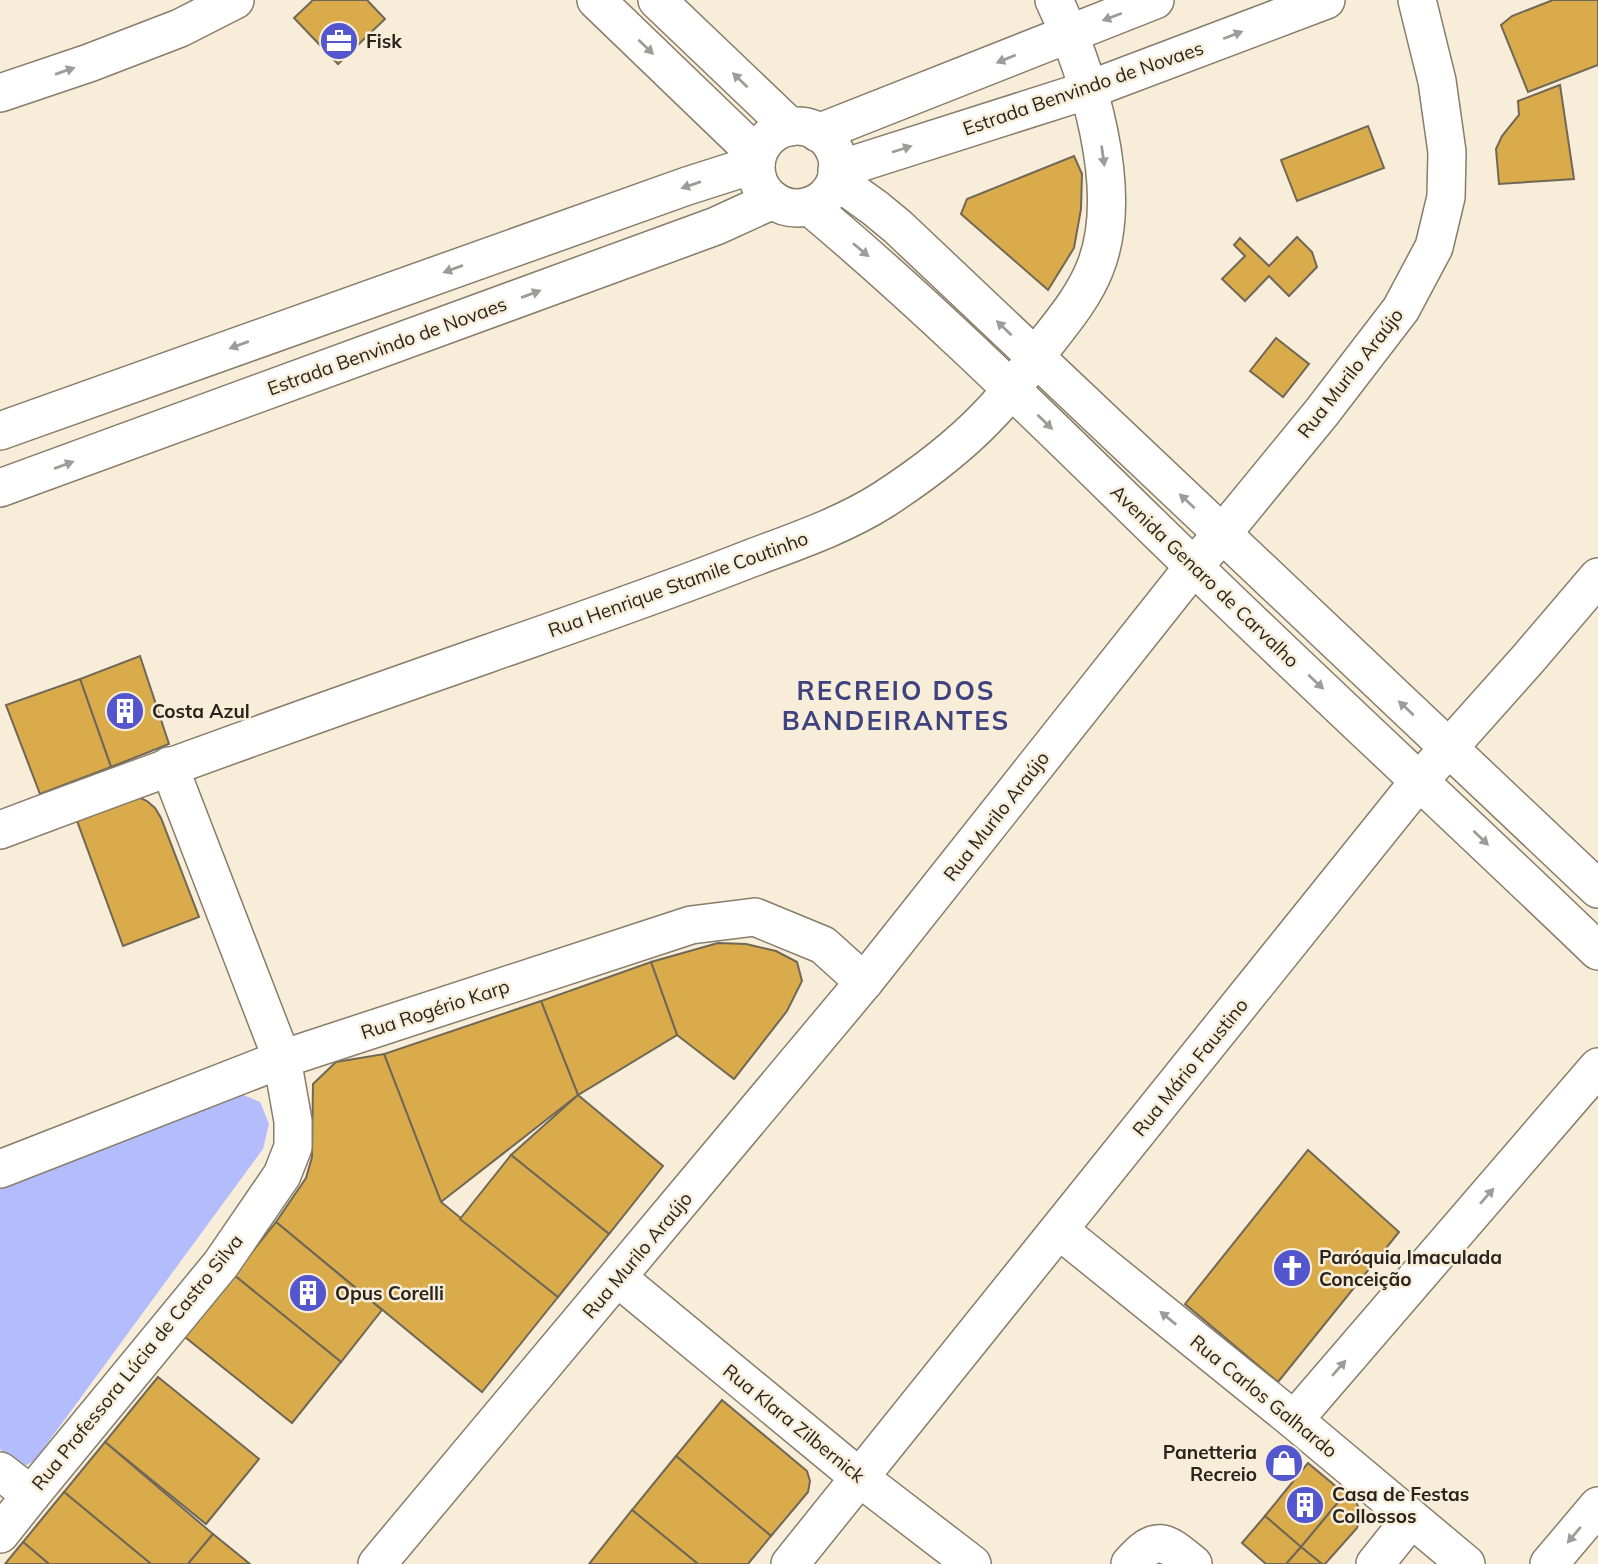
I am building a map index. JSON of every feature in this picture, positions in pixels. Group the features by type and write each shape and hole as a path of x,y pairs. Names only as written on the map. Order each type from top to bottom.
{"street":[{"path":"0,93 180,28 235,0"},
{"path":"596,0 757,160"},
{"path":"657,0 804,130 826,140 833,148 837,175 825,196 818,202 797,209 773,200 766,194 757,176 757,160 764,142 776,132 804,130 1155,0"},
{"name":"Rua Henrique Stamile Coutinho","path":"0,830 169,766 699,579 805,538 880,501 923,472 987,418 1012,390 1080,298 1095,269 1105,233 1106,189 1102,149 1088,90 1070,33 1054,0"},
{"name":"Estrada Benvindo de Novaes","path":"837,175 1088,90 1326,0"},
{"name":"Rua Murilo Araújo","path":"377,1564 864,982 1194,566 1322,412 1401,309 1434,247 1446,197 1447,152 1437,80 1417,0"},
{"path":"0,430 757,160"},
{"path":"837,175 898,227 1598,889"},
{"name":"Estrada Benvindo de Novaes","path":"0,488 703,230 773,200"},
{"name":"Avenida Genaro de Carvalho","path":"809,206 897,282 1012,390 1598,951"},
{"name":"Rua Mário Faustino","path":"790,1564 1420,780 1598,577"},
{"name":"Rua Professora Lúcia de Castro Silva","path":"0,1471 31,1495 221,1264 282,1175 293,1147 293,1121 282,1059 169,766"},
{"name":"Rua Rogério Karp","path":"0,1169 282,1059 691,925 755,917 823,945 864,982"},
{"path":"1294,1420 1598,1067"},
{"name":"Rua Carlos Galhardo","path":"1059,1230 1294,1420 1466,1564"},
{"name":"Rua Klara Zilbernick","path":"618,1278 860,1478 972,1564"},
{"path":"0,1534 31,1495"},
{"path":"1549,1564 1598,1506"},
{"path":"1375,1564 1411,1519"},
{"path":"1130,1564 1149,1545 1159,1543 1174,1548 1193,1564"}],"shaded area":[{"path":"241,1094 260,1102 269,1124 263,1149 35,1460 25,1466 11,1459 0,1449 0,1188"}],"building":[{"name":"Fisk","path":"313,0 367,0 385,19 338,64 294,18"},
{"path":"1553,0 1598,0 1598,65 1528,92 1501,25 1512,16"},
{"path":"1560,85 1574,179 1499,184 1496,149 1502,136 1519,115 1518,101"},
{"path":"1368,126 1384,168 1297,201 1281,160"},
{"path":"1074,156 1082,174 1081,209 1074,248 1048,290 961,214 967,199"},
{"path":"1297,237 1312,252 1317,267 1289,296 1269,276 1245,301 1222,279 1245,256 1234,245 1240,238 1269,266"},
{"path":"1276,338 1309,364 1283,397 1250,371"},
{"name":"Costa Azul","path":"140,656 169,744 111,767 80,679"},
{"path":"80,679 111,767 40,794 6,705"},
{"path":"136,796 155,808 161,818 199,917 123,946 76,818"},
{"path":"718,943 746,944 776,951 797,962 802,981 787,1011 734,1079 677,1035 651,962"},
{"path":"651,962 677,1035 578,1095 541,1001"},
{"path":"541,1001 578,1095 441,1202 384,1054"},
{"path":"384,1054 441,1202 558,1297 482,1392 276,1222 306,1178 312,1157 313,1084 336,1062"},
{"path":"578,1095 663,1166 609,1234 511,1155"},
{"name":"Paróquia Imaculada Conceição","path":"1308,1150 1399,1232 1278,1382 1185,1304"},
{"path":"511,1155 609,1234 558,1297 460,1219"},
{"name":"Opus Corelli","path":"276,1222 382,1310 341,1362 234,1275"},
{"path":"234,1275 341,1362 292,1423 185,1337"},
{"path":"158,1377 259,1459 206,1524 105,1442"},
{"path":"722,1400 807,1471 810,1481 808,1492 771,1536 676,1456"},
{"path":"105,1442 213,1534 188,1564 151,1564 64,1492"},
{"path":"676,1456 771,1536 748,1564 698,1564 632,1510"},
{"name":"Casa de Festas Collossos","path":"1308,1463 1345,1494 1301,1547 1265,1516"},
{"path":"64,1492 151,1564 49,1564 23,1542"},
{"path":"1345,1494 1357,1504 1361,1514 1357,1528 1325,1564 1322,1564 1301,1547"},
{"path":"632,1510 698,1564 589,1564"},
{"path":"1265,1516 1301,1547 1286,1564 1266,1564 1242,1543"},
{"path":"213,1534 250,1564 188,1564"},
{"path":"23,1542 49,1564 5,1564"},
{"path":"1301,1547 1322,1564 1286,1564"}],"place":[{"name":"Fisk","path":"339,41"},
{"name":"Costa Azul","path":"125,711"},
{"name":"Paróquia Imaculada Conceição","path":"1292,1268"},
{"name":"Opus Corelli","path":"308,1293"},
{"name":"Panetteria Recreio","path":"1284,1463"},
{"name":"Casa de Festas Collossos","path":"1305,1505"}],"district":[{"name":"RECREIO DOS BANDEIRANTES","path":"896,705"}]}
